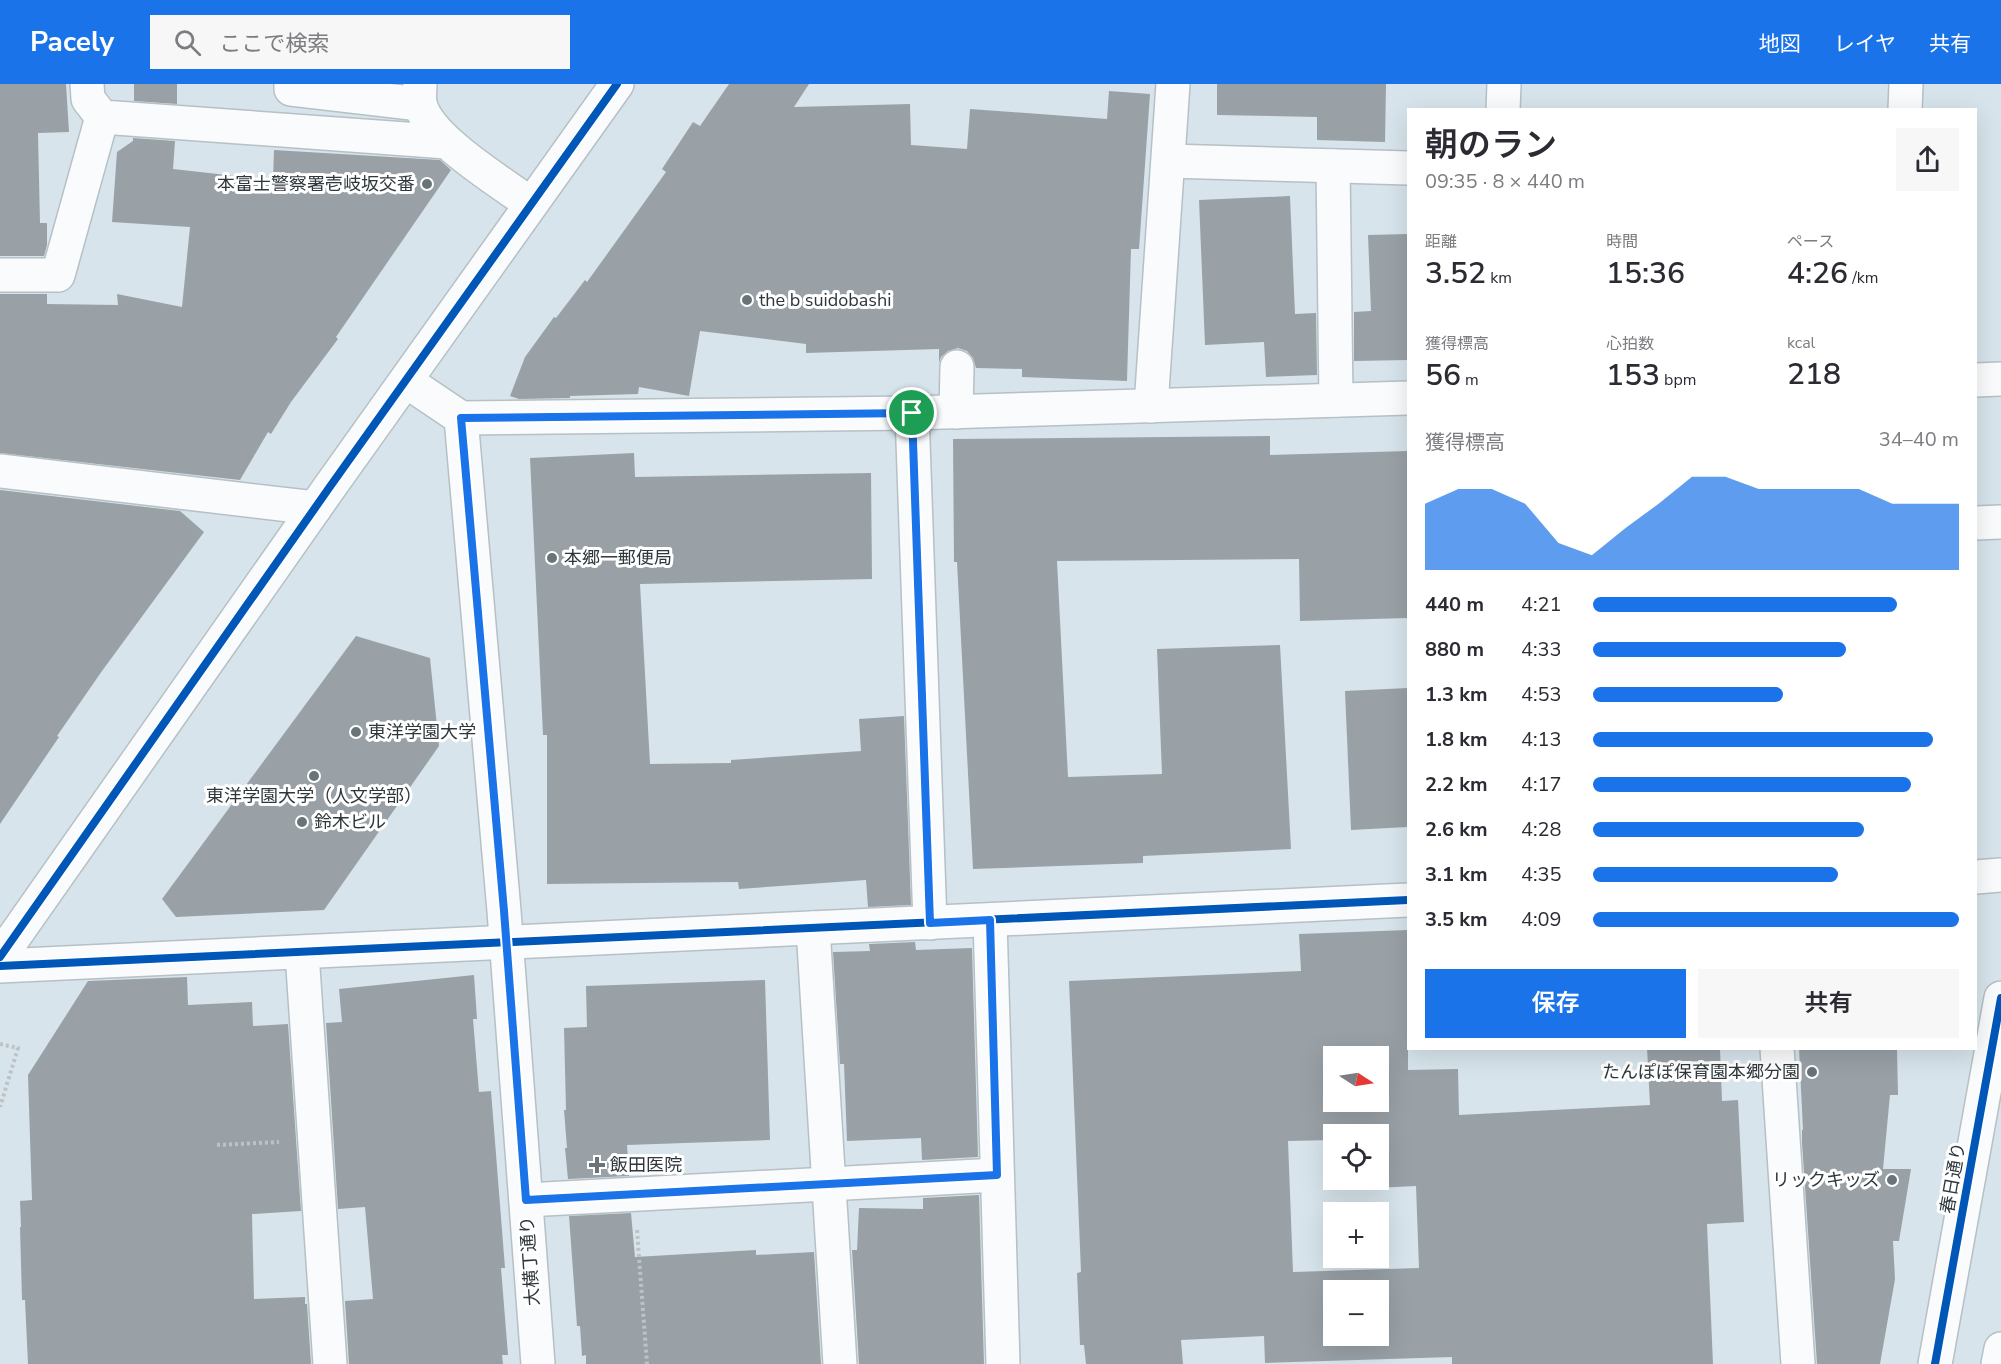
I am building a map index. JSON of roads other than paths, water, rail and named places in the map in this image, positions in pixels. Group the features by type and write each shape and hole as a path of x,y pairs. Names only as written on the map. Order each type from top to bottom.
{"main road":[{"path":"87,84 88,99 102,117 447,142"},
{"path":"291,84 291,89 420,94 432,127 447,142 531,204"},
{"path":"0,957 315,508 617,84"},
{"path":"1152,406 1173,84"},
{"path":"1503,108 1504,84"},
{"path":"1905,108 1906,84"},
{"path":"0,275 58,275 102,117"},
{"path":"1169,160 1407,168"},
{"path":"1333,166 1336,400"},
{"path":"956,412 957,368"},
{"path":"1977,380 2001,379"},
{"path":"406,381 461,418 912,413 1407,398"},
{"path":"912,413 930,923"},
{"name":"大横丁通り","path":"461,418 507,943 538,1364"},
{"path":"0,471 315,508"},
{"path":"1977,523 2001,522"},
{"path":"1977,877 2001,876"},
{"path":"0,966 1407,900"},
{"path":"990,920 1003,1364"},
{"path":"813,928 840,1364"},
{"path":"302,953 330,1364"},
{"name":"春日通り","path":"1935,1364 2001,998"},
{"path":"1777,1050 1798,1364"},
{"path":"526,1200 997,1175"},
{"path":"1998,1364 2001,1349"}],"place":[{"name":"本富士警察署壱岐坂交番","path":"427,184"},
{"name":"the b suidobashi","path":"747,300"},
{"name":"本郷一郵便局","path":"552,558"},
{"name":"東洋学園大学","path":"356,732"},
{"name":"東洋学園大学（人文学部）","path":"314,776"},
{"name":"鈴木ビル","path":"302,822"},
{"name":"たんぽぽ保育園本郷分園","path":"1812,1072"},
{"name":"飯田医院","path":"597,1165"},
{"name":"リックキッズ","path":"1892,1180"}]}
